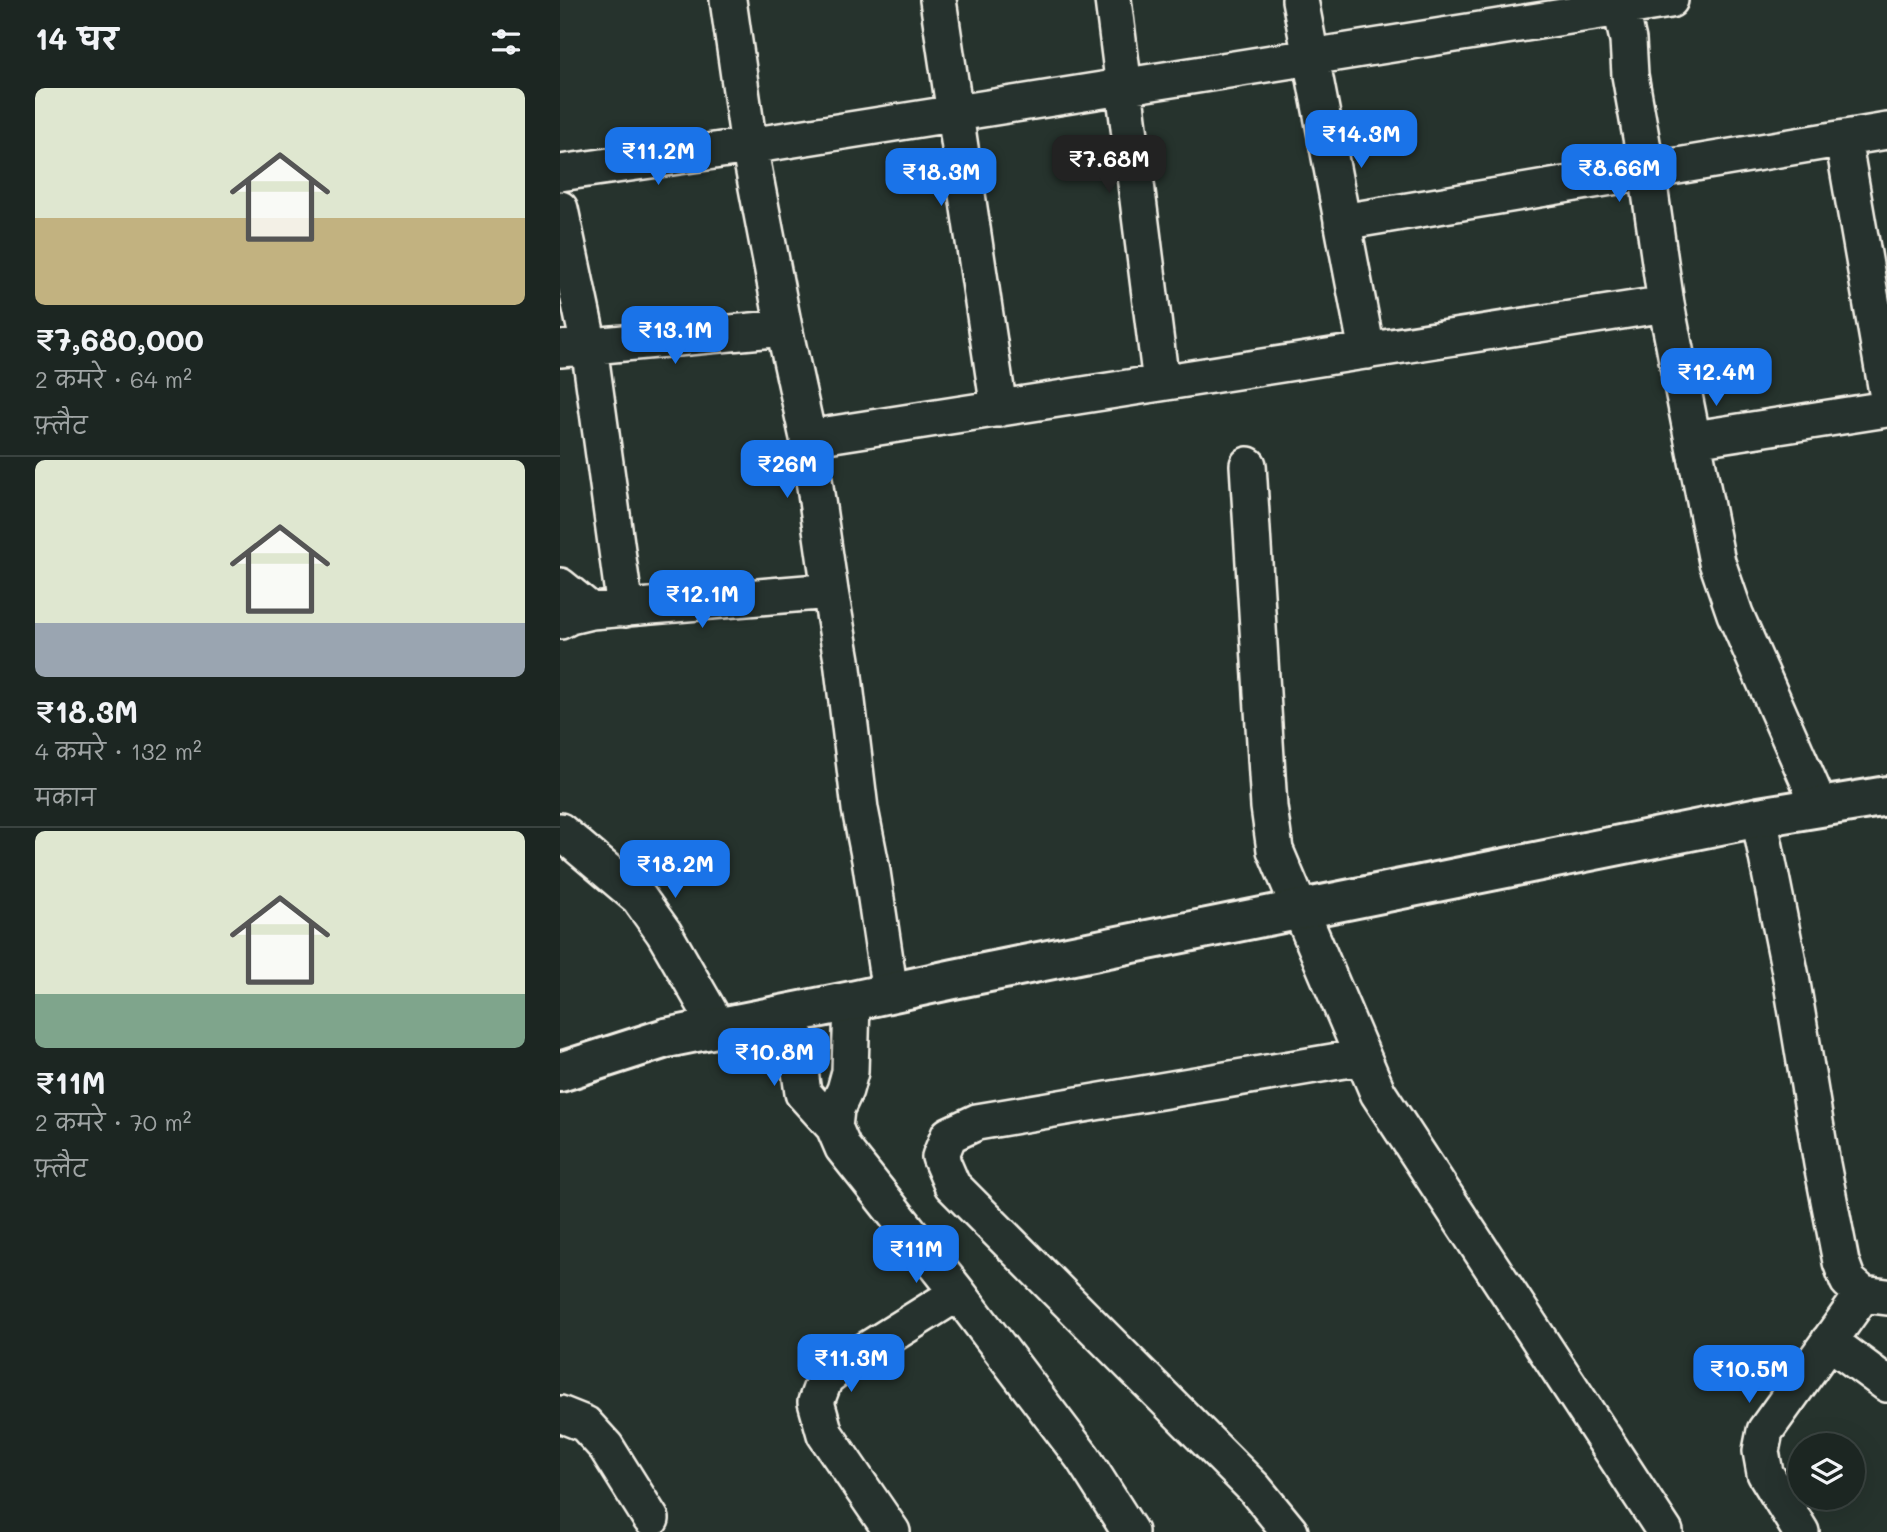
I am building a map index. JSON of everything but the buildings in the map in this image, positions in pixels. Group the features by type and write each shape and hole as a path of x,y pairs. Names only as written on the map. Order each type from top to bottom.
{"main road":[{"path":"560,1072 666,1038 718,1027 1759,817 1887,796"}],"street":[{"path":"728,0 749,146 808,438 842,660 860,809 890,993"},
{"path":"939,0 999,409"},
{"path":"1113,0 1161,383"},
{"path":"1300,0 1367,351"},
{"path":"560,173 1311,58 1523,12 1622,9 1670,0"},
{"path":"1622,9 1666,304 1717,562 1735,614 1820,807"},
{"path":"1342,222 1887,131"},
{"path":"1843,139 1887,392"},
{"path":"560,209 574,348 592,614"},
{"path":"808,438 1666,304"},
{"path":"574,348 784,328"},
{"path":"1694,439 1887,409"},
{"path":"1248,465 1269,807 1275,850 1378,1093 1665,1532"},
{"path":"560,586 592,614 830,591"},
{"path":"1759,817 1791,977 1841,1262 1849,1281 1875,1296 1829,1341 1765,1431 1761,1451 1765,1473 1801,1532"},
{"path":"560,831 639,898 664,933 718,1027"},
{"path":"834,1127 836,1109 850,1072 852,1001"},
{"path":"792,1013 803,1093 834,1127 843,1148 958,1293 1083,1458 1130,1532"},
{"path":"1290,1532 1254,1488 952,1185 940,1157 949,1135 977,1122 1362,1057"},
{"path":"892,1532 825,1434 816,1402 825,1378 958,1293"},
{"path":"1829,1341 1887,1384"},
{"path":"560,1414 586,1424 606,1447 651,1519"}]}
